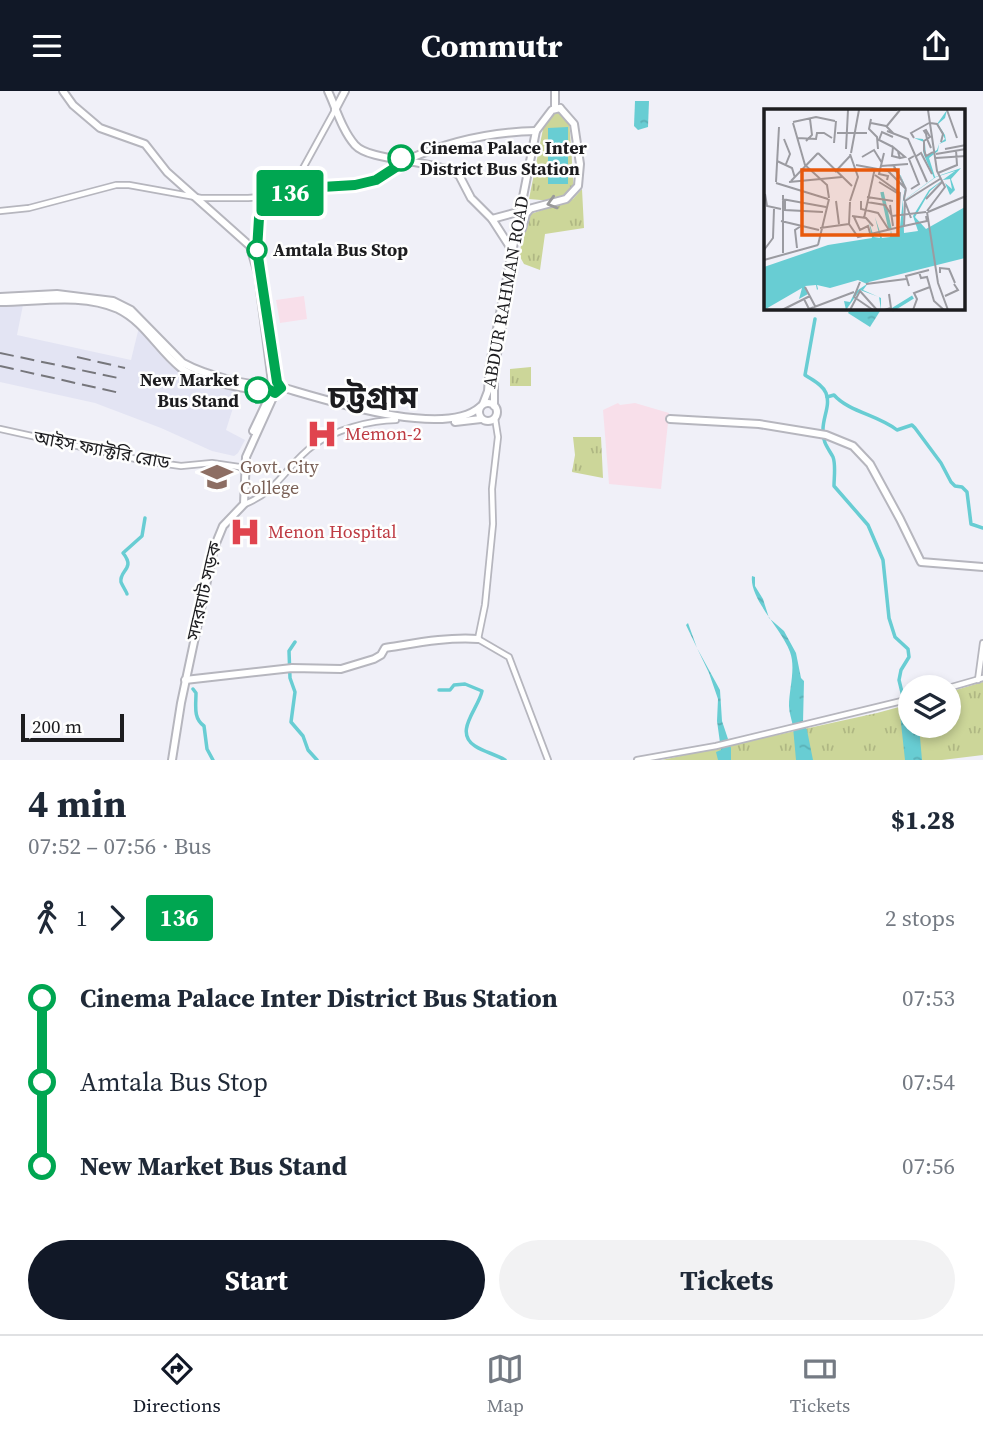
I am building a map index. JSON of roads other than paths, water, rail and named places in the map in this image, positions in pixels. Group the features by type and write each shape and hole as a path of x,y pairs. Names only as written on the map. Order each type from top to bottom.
{"main road":[{"path":"65,91 101,124 149,144 169,168 250,246 266,326 274,387"},
{"path":"328,91 352,141 364,152 449,170 459,175 475,203 492,219 513,251"},
{"path":"335,110 345,91"},
{"path":"492,219 566,199 578,186 580,164 574,124 557,108 556,91"},
{"name":"ABDUR RAHMAN ROAD","path":"481,406 488,395 490,363 536,131 557,108"},
{"path":"407,160 455,141 500,132 536,131"},
{"path":"198,197 246,236 257,250 274,387 270,409 249,448 244,468 242,504"},
{"path":"274,387 396,419 443,423 481,419 490,421 495,418 497,413 494,406 494,370 499,340 524,219 530,209"},
{"path":"0,299 57,299 109,305 130,315 190,373 241,386 274,387 400,417 446,419 470,415 481,406 494,406"},
{"path":"481,406 481,419"},
{"path":"670,419 759,424 822,435 853,446 870,464 921,562 983,567"},
{"name":"সদরঘাট সড়ক","path":"170,760 215,545 223,526 242,504"},
{"path":"186,680 290,668 341,669 381,656 385,648 430,639 478,639"}],"street":[{"path":"257,250 261,211 274,196 296,181 335,110"},
{"path":"0,211 29,208 116,185 198,197 274,196 305,188 355,185 376,180 407,160"},
{"path":"495,418 498,437 492,489 493,524 485,605 478,639 509,657 548,760"},
{"path":"242,504 270,491 314,444 376,420 396,419"},
{"name":"আইস ফ্যাক্টরি রোড","path":"0,429 145,461 181,466 212,463 244,468"},
{"path":"961,684 980,679 983,643"},
{"path":"637,760 716,746 898,702"}],"water":[{"path":"635,101 649,101 648,127 638,130 634,126"},
{"path":"568,127 568,184 548,184 548,128"},
{"path":"850,310 881,310 870,327 848,313"},
{"path":"752,576 755,577 755,586 763,599 768,616 752,585"},
{"path":"771,619 784,631 796,653 804,681 803,723 813,760 796,760 789,706 792,658"},
{"path":"688,623 697,648 686,625"},
{"path":"697,648 720,690 722,721 731,748 731,760 718,760 716,752 721,750 717,721 718,699"},
{"path":"903,738 920,738 922,760 905,760"}],"waterway":[{"path":"815,319 805,375 826,393 823,436 834,460 834,486 868,525 883,560 889,618 895,637 908,649 909,657 900,675"},
{"path":"827,397 834,395 848,406 897,430 912,425 941,463 951,482 967,492 971,524 983,528"},
{"path":"127,594 121,582 128,566 123,553 142,536 145,518"},
{"path":"295,642 289,651 290,678 295,692 291,722 317,760"},
{"path":"439,690 450,690 454,685 465,684 482,691 466,734 475,746 505,760"},
{"path":"193,689 196,693 197,715 204,726 207,749 213,760"}],"railway":[{"path":"0,353 123,379"},
{"path":"77,357 125,368"},
{"path":"0,366 120,393"}],"place":[{"name":"Cinema Palace Inter District Bus Station","path":"401,158"},
{"name":"Amtala Bus Stop","path":"257,250"},
{"name":"New Market Bus Stand","path":"258,390"},
{"name":"Memon-2","path":"322,434"},
{"name":"Govt. City College","path":"217,477"},
{"name":"Menon Hospital","path":"245,532"}],"district":[{"name":"চট্টগ্রাম","path":"373,397"}]}
